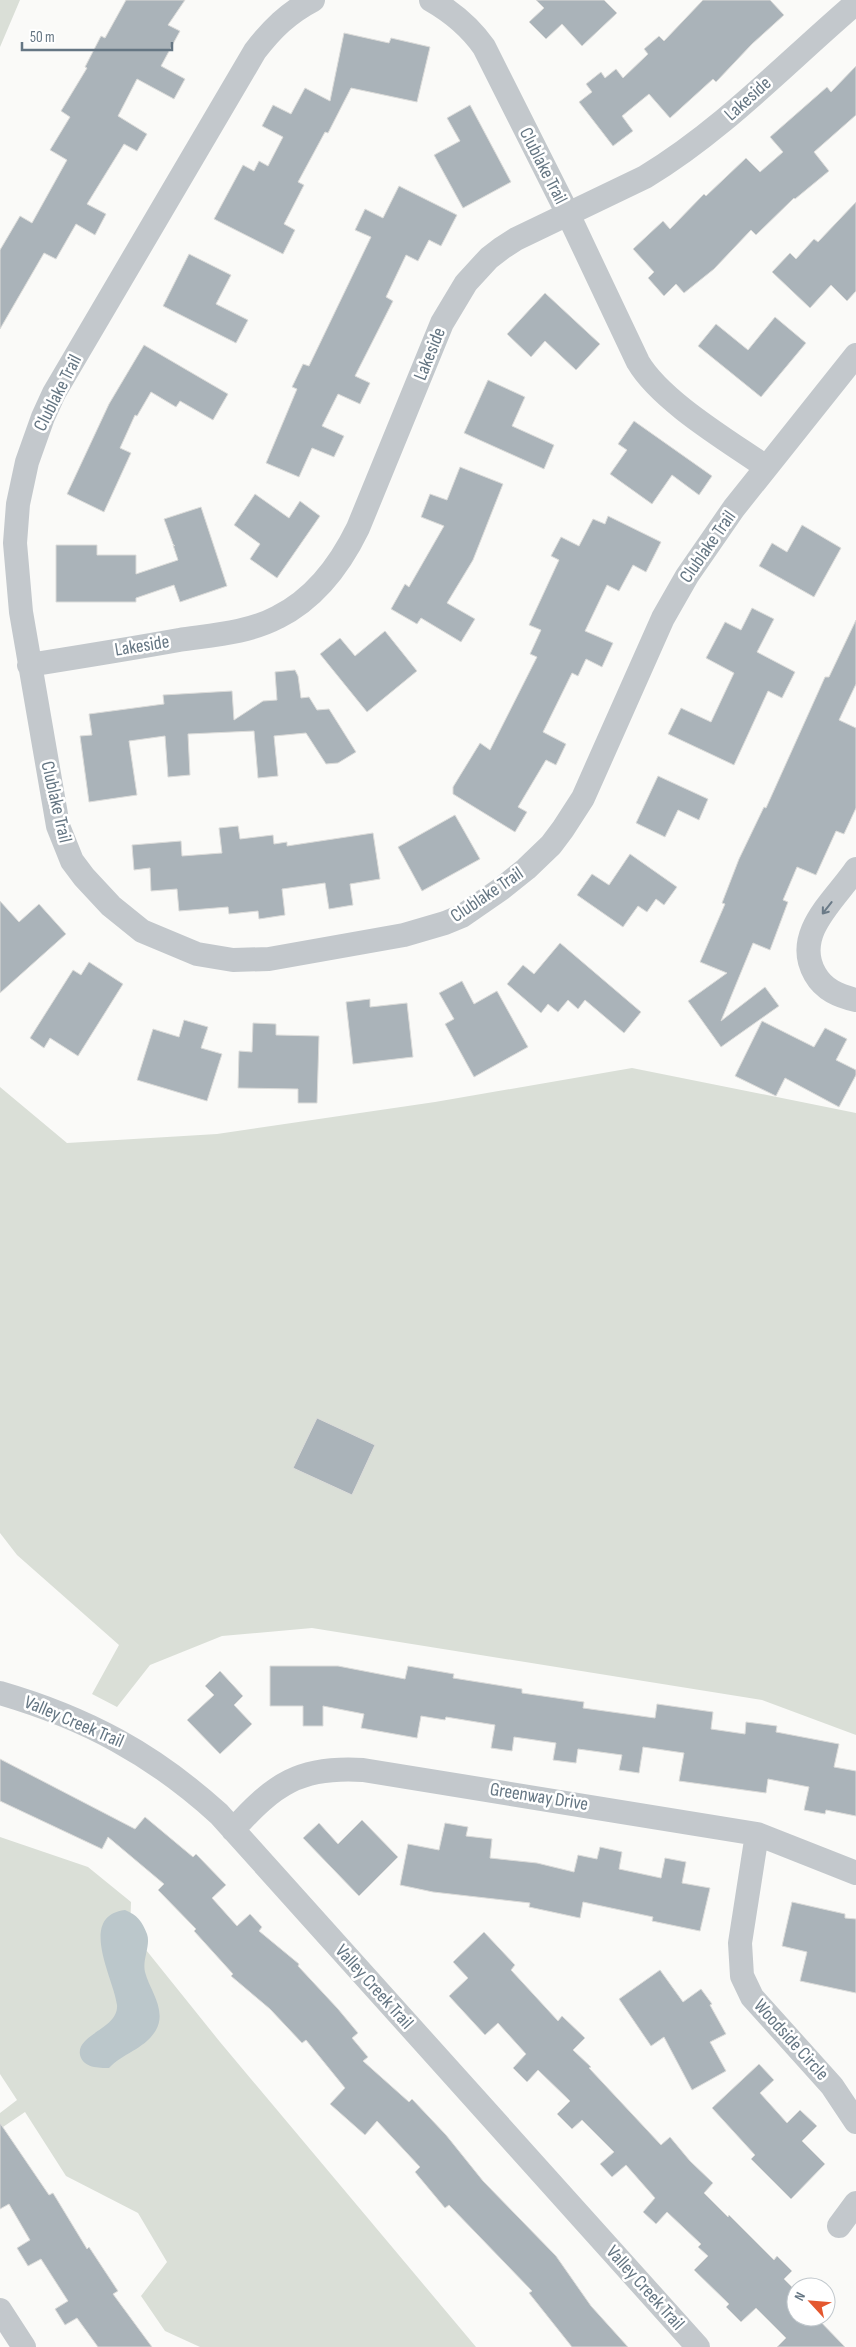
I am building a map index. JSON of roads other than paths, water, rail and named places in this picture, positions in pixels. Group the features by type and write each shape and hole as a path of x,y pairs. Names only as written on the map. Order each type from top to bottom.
{"street":[{"name":"Clublake Trail","path":"313,0 296,9 279,23 256,51 54,393 43,417 24,476 18,504 14,543 17,584 53,806 63,844 80,872 98,893 126,920 142,931 197,954 250,960 279,958 426,930 462,916 501,889 535,861 563,829 583,798 674,598 708,544 766,467 856,355"},
{"name":"Clublake Trail","path":"431,0 456,16 476,35 484,47 568,214 638,362 650,381 672,400 766,467"},
{"name":"Lakeside","path":"29,665 233,632 279,617 310,595 338,566 358,528 442,323 457,295 477,269 502,248 645,177 682,153 714,128 850,4"},
{"path":"856,869 816,923 808,943 809,962 817,978 830,991 856,1000"},
{"name":"Valley Creek Trail","path":"0,1693 66,1714 102,1731 140,1752 203,1800 233,1830 698,2347"},
{"name":"Greenway Drive","path":"233,1830 261,1800 281,1786 317,1772 347,1769 381,1772 757,1834 856,1873"},
{"name":"Woodside Circle","path":"757,1834 740,1943 742,1976 752,1997 832,2086 856,2122"},
{"path":"839,2226 856,2202"},
{"path":"0,2310 24,2347"}]}
